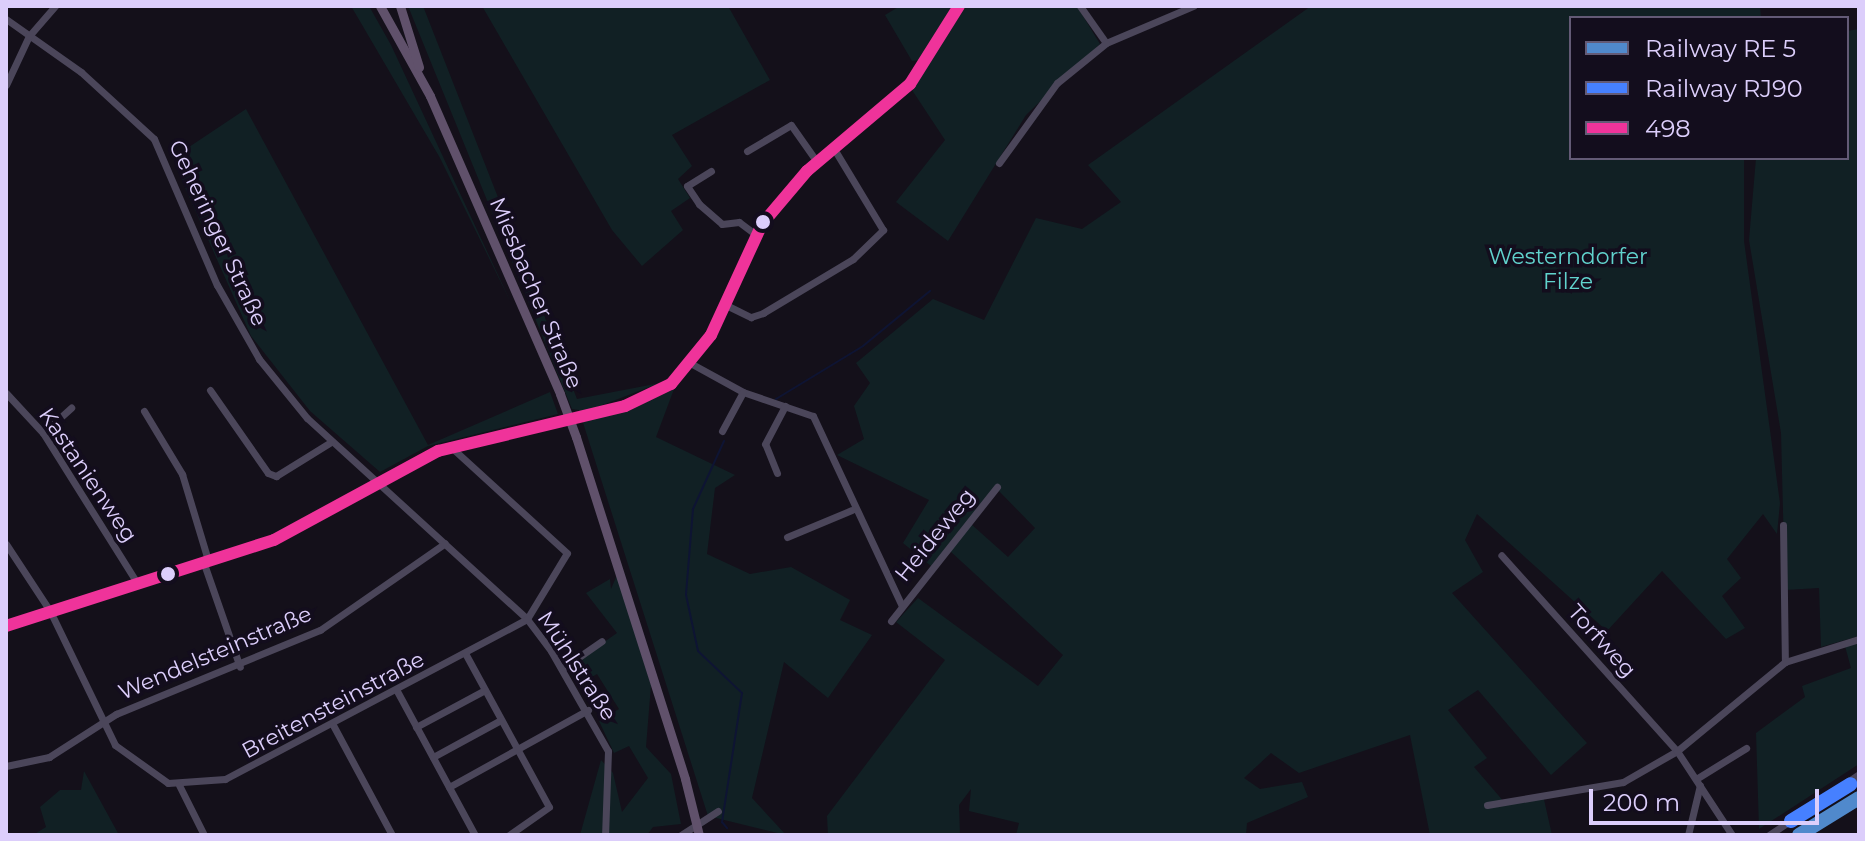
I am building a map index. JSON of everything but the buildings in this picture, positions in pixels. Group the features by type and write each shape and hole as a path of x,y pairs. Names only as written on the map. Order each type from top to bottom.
{"main road":[{"name":"Miesbacher Straße","path":"380,6 430,96 560,394 685,779 699,835"},
{"path":"400,6 430,96"}],"street":[{"path":"6,85 29,36 55,6"},
{"path":"6,626 320,520 377,482 450,446 625,406 671,384 692,364 726,305 755,234 817,162 836,152 910,84 959,6"},
{"path":"1080,6 1106,43"},
{"path":"999,163 1057,83 1106,43 1193,6"},
{"name":"Geheringer Straße","path":"6,19 154,139 255,353 331,442 377,482"},
{"path":"747,151 791,125 817,162"},
{"path":"726,305 751,317 763,313 853,259 883,230 836,152"},
{"path":"711,171 687,186 699,204 722,224 739,222 755,234"},
{"path":"692,364 743,392 813,416 852,510 902,606"},
{"path":"210,390 268,473 276,476 331,442"},
{"path":"722,431 743,392"},
{"name":"Kastanienweg","path":"6,393 43,433 136,581"},
{"path":"777,473 765,444 785,406"},
{"path":"43,433 71,408"},
{"path":"144,411 182,474 205,561 240,667"},
{"path":"450,446 567,553 527,619"},
{"name":"Mühlstraße","path":"377,482 527,619 563,668 588,710 610,766 605,835"},
{"name":"Heideweg","path":"891,621 997,487"},
{"path":"787,537 852,510"},
{"path":"1783,525 1785,662"},
{"name":"Wendelsteinstraße","path":"6,766 49,757 116,714 240,667 320,630 445,543"},
{"path":"6,544 50,611 100,724 135,764 179,785 204,835"},
{"name":"Torfweg","path":"1501,555 1677,751 1732,835"},
{"name":"Breitensteinstraße","path":"179,785 250,771 527,619"},
{"path":"1487,805 1623,782 1677,751 1785,662 1859,639"},
{"path":"563,668 602,641"},
{"path":"465,653 549,807 509,835"},
{"path":"416,727 485,690"},
{"path":"397,691 475,835"},
{"path":"449,787 588,710"},
{"path":"433,757 501,720"},
{"path":"333,725 392,835"},
{"path":"1688,835 1698,782 1746,748"},
{"path":"1769,835 1859,774"},
{"path":"681,835 718,811"}],"green space":[{"path":"351,6 369,6 391,45 512,305 440,158"},
{"path":"408,6 423,6 577,399 660,383 597,407 600,416 674,389 656,437 735,475 715,488 707,554 750,574 791,567 850,600 840,620 872,635 828,698 784,662 752,798 786,835 708,816 579,410 572,409"},
{"path":"482,6 728,6 770,80 672,135 692,166 678,179 690,198 671,211 683,230 642,266 612,230"},
{"path":"900,6 952,6 920,60 912,61 885,15"},
{"path":"963,6 1077,6 1100,44 1026,115 948,241 896,202 945,140 910,87"},
{"name":"Westerndorfer Filze","path":"1311,6 1760,6 1761,16 1569,16 1569,160 1744,160 1744,241 1780,503 1777,534 1763,514 1727,559 1741,578 1722,596 1745,628 1726,639 1662,571 1607,631 1477,514 1465,540 1483,572 1452,593 1587,743 1551,775 1478,690 1448,710 1487,758 1474,767 1505,803 1543,795 1552,835 1430,835 1410,735 1299,773 1271,753 1244,778 1260,789 1302,782 1308,797 1247,823 1246,835 1016,835 1019,823 969,811 971,789 959,805 960,835 828,835 827,816 945,660 896,622 918,598 1038,686 1063,655 950,551 971,524 1008,557 1035,528 995,487 931,566 903,543 929,500 837,455 864,439 854,406 870,383 856,363 933,299 984,320 1036,218 1082,229 1121,202 1088,165"},
{"path":"1859,29 1859,636 1821,647 1819,588 1785,590 1781,433 1749,240 1756,160 1849,160 1849,31"},
{"path":"246,109 428,445 550,392 558,414 428,446 380,472 310,411 251,336 175,165 180,153"},
{"path":"617,575 651,685 646,747 671,774 681,824 653,827 647,835 580,835 601,760 613,773 622,812 648,778 629,746 614,753 599,721 619,709 597,674 578,685 567,668 617,633 586,593 610,579 611,589"},
{"path":"1859,642 1859,764 1759,829 1756,733 1805,697 1802,686 1851,668 1845,646"},
{"path":"84,771 119,835 33,835 46,827 40,807 60,790 81,790"}],"waterway":[{"path":"776,399 863,346 930,291"},
{"path":"724,441 693,509 686,595 698,651 742,693 722,822 727,828"}],"transit line":[{"name":"498","path":"6,626 274,540 438,451 625,406 671,384 711,335 762,224 807,171 910,84 959,6"},
{"path":"1799,835 1859,798"}],"rail line":[{"name":"RJ90","path":"1791,821 1851,784"}]}
